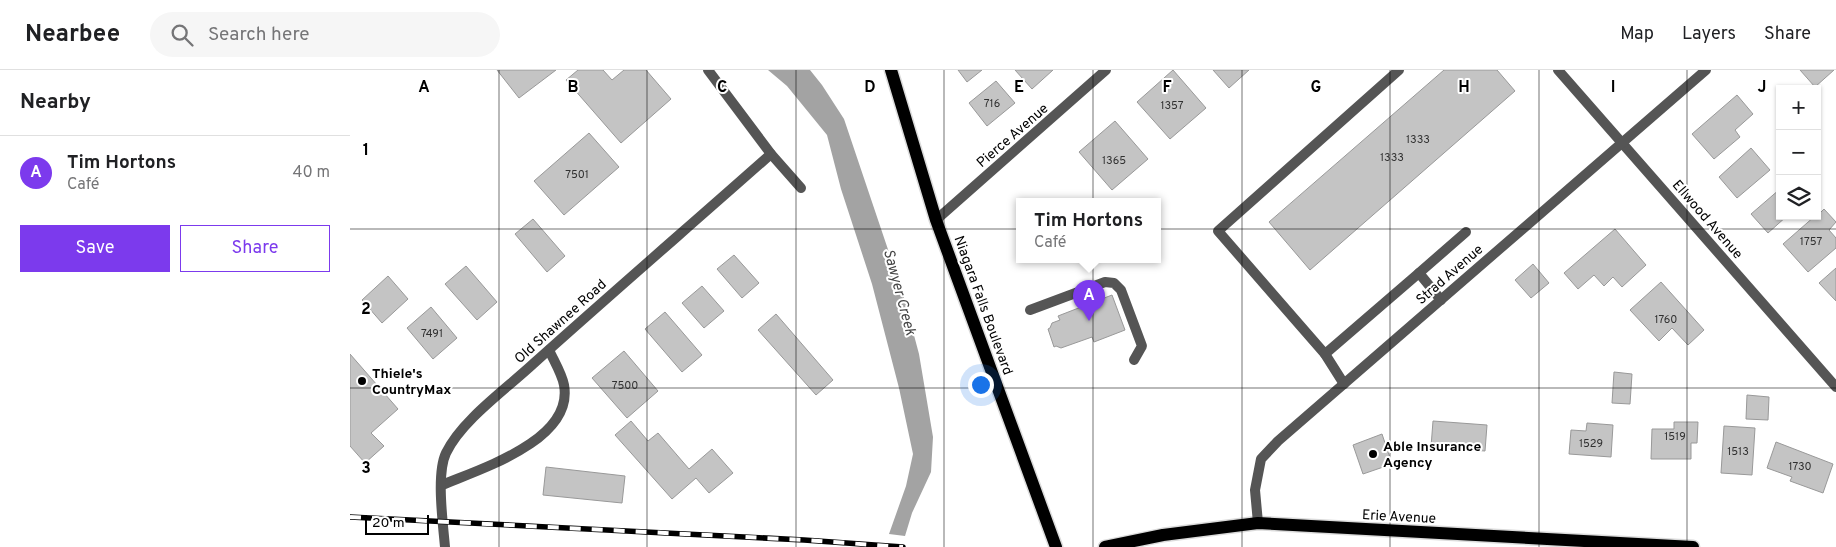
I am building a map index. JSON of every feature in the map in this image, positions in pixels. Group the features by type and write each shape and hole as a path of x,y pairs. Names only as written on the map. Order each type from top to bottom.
{"main road":[{"name":"Niagara Falls Boulevard","path":"891,70 936,220 1056,547"},
{"name":"Erie Avenue","path":"1105,547 1163,535 1258,523 1694,547"}],"street":[{"path":"708,70 771,154 801,188"},
{"name":"Pierce Avenue","path":"936,220 1106,70"},
{"path":"1344,384 1325,354 1218,231 1399,70"},
{"name":"Ellwood Avenue","path":"1558,70 1836,387"},
{"name":"Strad Avenue","path":"1258,523 1255,490 1261,459 1278,441 1706,70"},
{"name":"Old Shawnee Road","path":"445,547 442,475 445,456 454,438 471,419 771,154"},
{"path":"1325,354 1466,232"},
{"path":"1419,273 1441,300"},
{"path":"1030,310 1105,282 1114,284 1121,290 1142,346 1134,360"},
{"path":"442,485 516,454 548,429 563,409 564,385 549,350"}],"water":[{"name":"Sawyer Creek","path":"768,70 810,70 844,119 903,294 919,354 933,437 931,472 912,513 905,536 889,534 906,486 913,454 899,388 872,284 841,189 827,135 787,86"}],"building":[{"path":"497,70 556,70 519,98"},
{"path":"578,70 603,70 612,80 624,70 646,70 671,99 621,143 566,80"},
{"path":"958,70 982,70 967,82"},
{"path":"1015,70 1053,70 1032,89"},
{"path":"1173,70 1206,108 1170,139 1137,102"},
{"path":"1213,70 1249,70 1229,88"},
{"path":"1444,70 1497,70 1515,91 1310,270 1269,222"},
{"path":"1800,70 1834,70 1817,85 1813,85"},
{"path":"996,81 1015,103 987,126 969,103"},
{"path":"1737,95 1753,114 1735,130 1740,137 1714,159 1692,134"},
{"path":"1115,121 1148,159 1112,190 1079,152"},
{"path":"589,133 619,167 564,215 534,181"},
{"path":"1751,148 1770,170 1737,198 1719,177"},
{"path":"1776,192 1776,220 1783,220 1768,233 1751,214"},
{"path":"1824,209 1836,222 1829,230 1836,238 1836,248 1808,272 1783,244 1810,220 1821,220 1821,212"},
{"path":"533,219 565,256 547,272 515,234"},
{"path":"1615,229 1646,265 1622,287 1613,277 1604,286 1594,275 1578,289 1564,273"},
{"path":"734,255 759,283 742,298 717,269"},
{"path":"1533,264 1549,283 1531,298 1515,280"},
{"path":"466,266 497,302 477,320 445,284"},
{"path":"1836,268 1836,301 1819,283"},
{"path":"388,276 408,299 382,323 362,300"},
{"path":"1661,282 1704,330 1688,345 1672,328 1659,341 1630,310"},
{"path":"702,286 724,311 704,328 682,303"},
{"path":"1112,295 1125,330 1094,342 1092,337 1061,348 1054,347 1048,329 1052,323 1060,320 1058,316"},
{"path":"431,307 457,338 433,359 407,328"},
{"path":"665,312 702,355 682,372 645,329"},
{"path":"776,314 833,380 816,395 758,330"},
{"path":"624,351 658,391 627,418 592,378"},
{"name":"Thiele's CountryMax","path":"350,354 398,409 371,433 384,446 365,463 350,446"},
{"path":"1614,372 1632,374 1630,404 1612,403"},
{"path":"1747,395 1769,397 1768,420 1746,419"},
{"path":"631,421 648,441 658,433 689,469 712,449 733,473 709,493 696,478 672,499 615,435"},
{"path":"1433,421 1487,425 1485,451 1431,447"},
{"path":"1674,422 1698,422 1697,443 1691,443 1691,459 1651,459 1652,429 1674,429"},
{"path":"1587,423 1613,425 1611,457 1569,454 1571,430 1586,431"},
{"path":"1724,426 1755,428 1752,475 1721,473"},
{"name":"Able Insurance Agency","path":"1382,434 1392,464 1363,474 1353,445"},
{"path":"1776,442 1833,464 1823,493 1790,481 1792,477 1767,468"},
{"path":"546,467 625,476 622,503 543,495"}],"railway":[{"path":"350,517 804,540 903,547"}],"place":[{"name":"Tim Hortons","path":"1089,321"},
{"name":"Thiele's CountryMax","path":"362,381"},
{"name":"Able Insurance Agency","path":"1373,454"}]}
